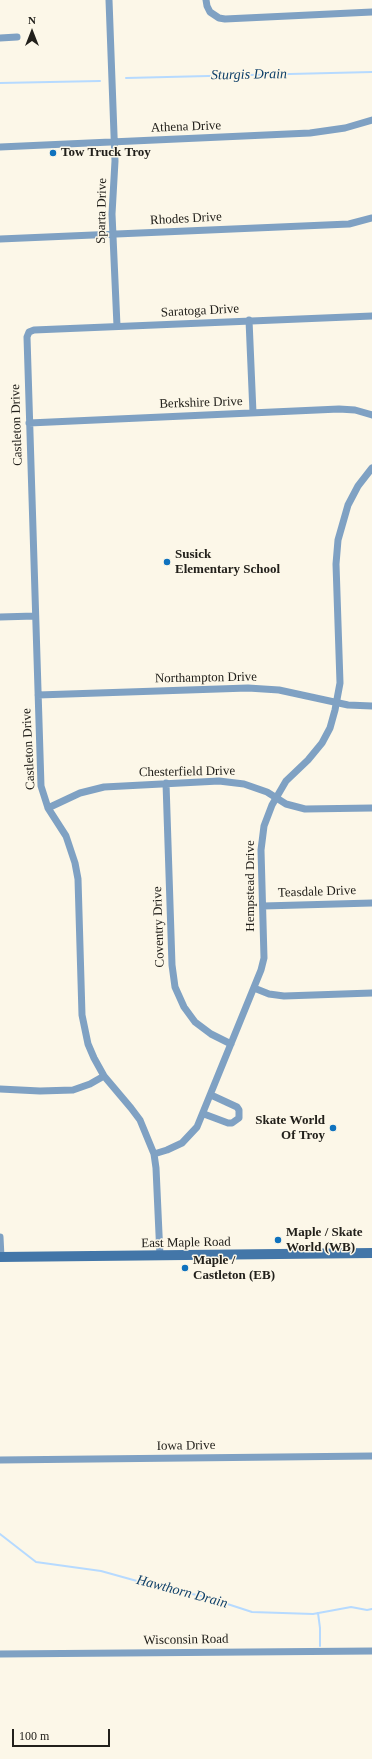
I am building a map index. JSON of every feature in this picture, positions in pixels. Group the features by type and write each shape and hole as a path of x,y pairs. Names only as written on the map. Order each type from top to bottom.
{"main road":[{"name":"East Maple Road","path":"0,1257 372,1253"}],"street":[{"name":"Sparta Drive","path":"109,0 115,167 112,206 117,326"},
{"path":"206,0 207,6 213,15 225,19 372,12"},
{"path":"0,38 17,37"},
{"name":"Athena Drive","path":"0,146 310,133 345,128 372,120"},
{"name":"Rhodes Drive","path":"0,239 349,224 372,218"},
{"name":"Saratoga Drive","path":"29,332 34,330 117,326 372,316"},
{"path":"249,320 253,413"},
{"name":"Castleton Drive","path":"29,332 26,343 41,786 48,808 66,836 75,863 78,879 82,1015 88,1044 104,1076 140,1120 154,1154 160,1256"},
{"name":"Berkshire Drive","path":"29,423 349,409 362,411 372,415"},
{"name":"Hempstead Drive","path":"154,1154 182,1143 192,1133 204,1114 261,970 264,958 261,861 262,836 267,818 286,781 308,760 322,743 330,728 337,703 340,683 336,564 338,540 343,517 350,500 358,486 372,468"},
{"path":"0,617 36,616"},
{"name":"Northampton Drive","path":"38,695 248,688 274,690 357,706 372,706"},
{"name":"Chesterfield Drive","path":"48,808 80,793 116,785 233,782 256,788 286,804 305,809 372,808"},
{"name":"Coventry Drive","path":"166,783 172,965 175,987 184,1007 195,1022 211,1034 231,1044"},
{"name":"Teasdale Drive","path":"263,906 372,903"},
{"path":"254,988 269,994 284,996 372,993"},
{"path":"0,1089 40,1091 72,1090 90,1084 104,1076"},
{"path":"204,1114 228,1123 232,1123 239,1118 239,1110 237,1107 211,1095"},
{"path":"0,1237 0,1257"},
{"name":"Iowa Drive","path":"0,1460 372,1456"},
{"name":"Wisconsin Road","path":"0,1654 372,1651"}],"waterway":[{"name":"Sturgis Drain","path":"126,78 372,72"},
{"name":"Sturgis Drain","path":"0,83 100,81"},
{"name":"Hawthorn Drain","path":"0,1534 36,1562 101,1571 155,1586 206,1597 252,1612 313,1614 351,1607 367,1610 372,1609"},
{"path":"318,1613 320,1646"}],"place":[{"name":"Tow Truck Troy","path":"53,153"},
{"name":"Susick Elementary School","path":"167,562"},
{"name":"Skate World Of Troy","path":"333,1128"},
{"name":"Maple / Skate World (WB)","path":"278,1240"},
{"name":"Maple / Castleton (EB)","path":"185,1268"}]}
